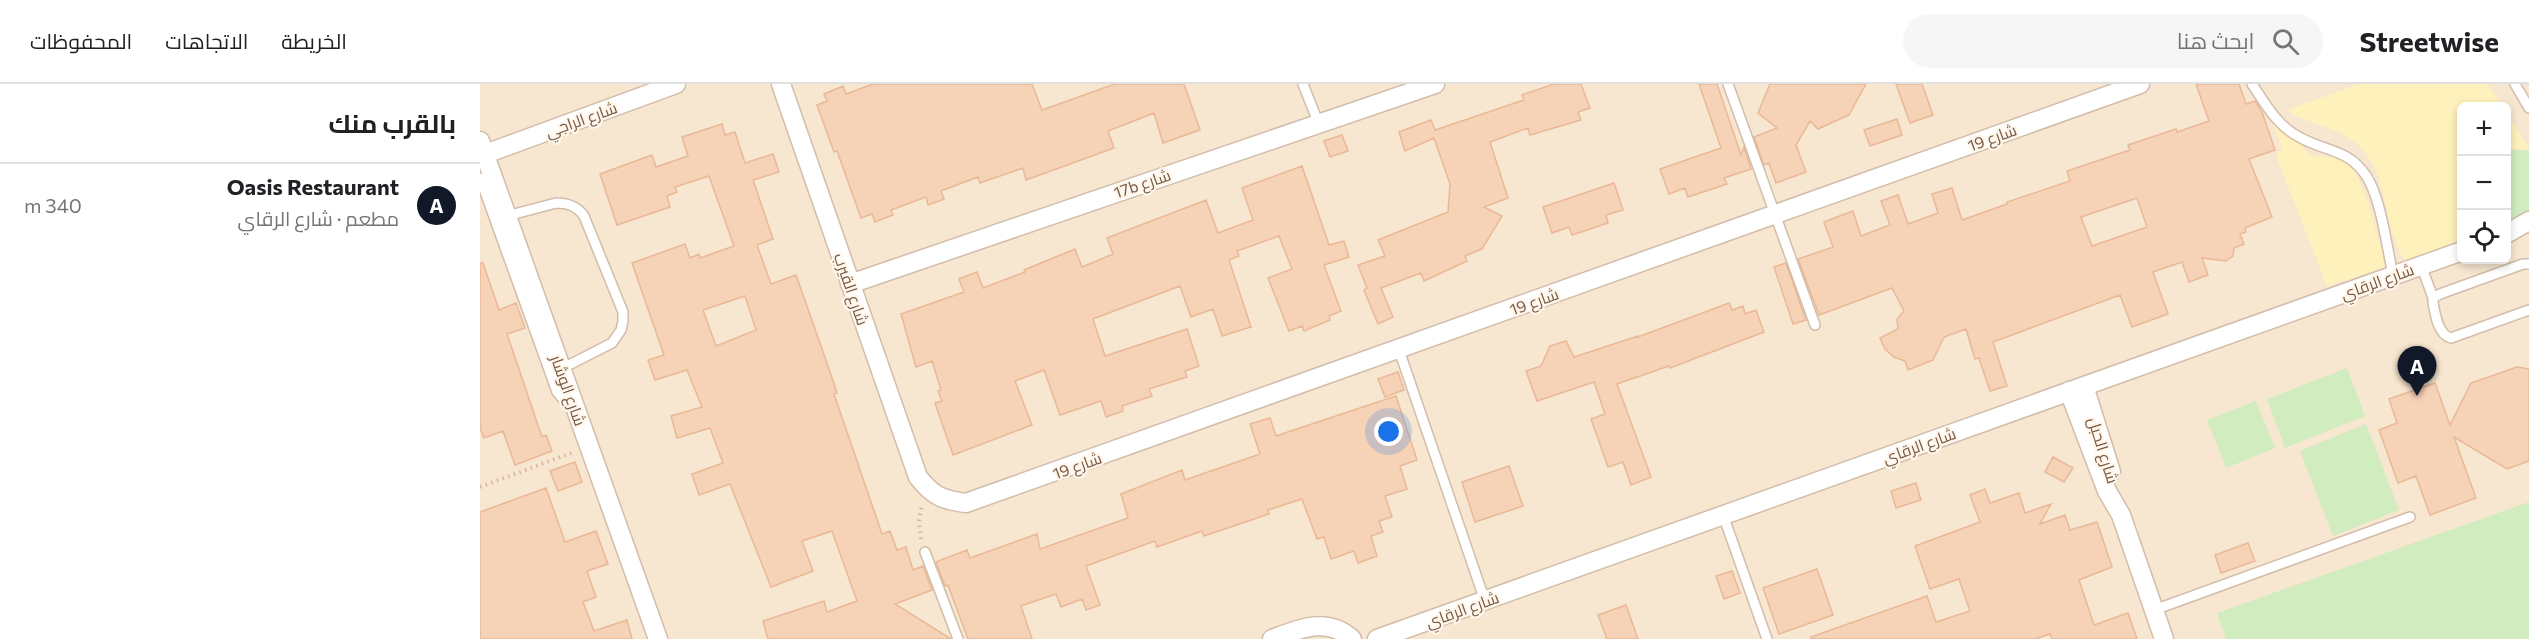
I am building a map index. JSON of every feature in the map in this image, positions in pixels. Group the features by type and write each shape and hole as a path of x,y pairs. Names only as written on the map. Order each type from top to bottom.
{"street":[{"name":"شارع الراجي","path":"482,148 676,84"},
{"name":"شارع القيرب","path":"781,84 918,477 929,491"},
{"name":"17b شارع","path":"850,284 1434,84"},
{"name":"شارع 19","path":"929,491 946,501 966,503 985,498 2140,84"},
{"name":"شارع الوشار","path":"482,148 658,639"},
{"path":"2511,232 2529,221"},
{"path":"2511,235 2529,235"},
{"name":"شارع الرقاي","path":"1377,639 2457,252"},
{"name":"شارع الحبل","path":"2077,388 2117,488 2121,514 2164,639"},
{"path":"1272,639 1309,626 1321,626 1342,631 1352,639"}],"lane":[{"path":"1303,84 1318,122"},
{"path":"1728,84 1815,325"},
{"path":"2252,84 2287,130 2301,138 2340,152 2360,168 2373,190 2393,275"},
{"path":"2515,84 2529,108"},
{"path":"480,178 557,392 567,406 577,411"},
{"path":"507,216 564,203 577,208 584,216 622,312 621,330 612,343 561,369"},
{"path":"2433,298 2523,264 2529,264"},
{"path":"2421,265 2433,298 2441,331 2445,336 2451,338 2529,310"},
{"path":"1399,350 1485,601"},
{"path":"1723,515 1767,639"},
{"path":"2154,610 2410,517"},
{"path":"926,552 958,639"}],"path":[{"path":"480,487 578,451"},
{"path":"926,552 920,536 919,521 922,505 929,491"}],"shaded area":[{"path":"480,84 2529,84 2529,639 480,639"}],"green space":[{"path":"2511,149 2529,150 2529,212 2511,226"},
{"path":"2347,368 2365,416 2285,448 2267,399"},
{"path":"2256,401 2275,448 2226,468 2207,420"},
{"path":"2366,424 2399,510 2333,536 2300,451"},
{"path":"2529,502 2529,639 2226,639 2217,613"}],"sand":[{"path":"2359,84 2488,84 2499,102 2457,102 2457,246 2405,263 2392,232 2379,178 2368,157 2349,138 2287,110"},
{"path":"2511,120 2529,149 2511,149"},
{"path":"2273,122 2299,142 2311,156 2332,157 2336,155 2354,168 2368,202 2386,267 2327,286 2276,156 2282,149"}],"building":[{"path":"873,84 1032,84 1042,110 1115,84 1184,84 1200,130 1163,143 1154,113 1108,131 1114,148 1026,180 1023,168 980,183 978,177 941,191 944,199 928,205 926,197 891,210 893,215 875,222 872,214 861,218 837,151 834,152 817,105 827,101 824,94 843,86 846,94"},
{"path":"1554,84 1581,84 1590,108 1578,112 1581,120 1530,135 1528,128 1490,142 1508,198 1484,207 1502,216 1482,249 1465,256 1467,261 1424,281 1421,273 1381,288 1393,317 1378,324 1364,290 1367,288 1358,265 1385,256 1378,240 1448,212 1450,184 1434,138 1405,151 1399,132 1431,120 1435,130 1524,100 1522,95"},
{"path":"1699,84 1717,84 1741,155 1744,147 1751,169 1724,178 1727,184 1688,197 1685,188 1669,194 1660,169 1721,148"},
{"path":"1770,84 1866,84 1849,115 1818,129 1810,121 1796,145 1806,172 1776,183 1769,163 1764,165 1754,137 1777,128 1758,113"},
{"path":"1896,84 1922,84 1933,115 1910,123"},
{"path":"2196,84 2239,84 2246,104 2255,101 2262,112 2275,150 2249,159 2272,217 2245,228 2246,232 2240,234 2244,244 2234,248 2233,256 2226,261 2202,258 2208,275 2189,282 2182,262 2153,272 2168,314 2132,327 2120,295 1993,342 2007,386 1990,391 1979,358 1975,359 1966,329 1944,337 1933,360 1908,370 1905,361 1894,357 1885,349 1880,338 1898,329 1897,319 1904,311 1892,288 1819,315 1798,259 1833,247 1824,222 1853,211 1861,236 1890,225 1881,201 1898,195 1908,224 1938,213 1932,194 1952,188 1962,220 2070,181 2067,171 2130,150 2128,145 2209,121","holes":["2137,198 2147,227 2092,246 2081,217"]},
{"path":"1897,119 1902,135 1870,146 1864,130"},
{"path":"722,124 725,135 735,132 745,163 773,154 779,172 753,180 773,239 757,245 771,284 796,275 882,534 890,531 897,550 906,547 913,570 923,566 932,590 895,604 951,639 768,639 763,621 824,601 827,612 857,601 832,531 802,541 813,571 771,587 730,484 699,495 692,474 723,463 710,428 677,438 671,416 702,407 687,370 655,380 648,360 664,355 632,263 685,244 690,258 699,254 700,258 734,246 709,176 675,187 677,192 667,196 670,207 617,225 600,174 652,155 656,167 688,156 682,137","holes":["745,296 756,330 716,346 703,310"]},
{"path":"1342,135 1348,151 1330,157 1324,141"},
{"path":"1302,166 1329,245 1344,241 1349,257 1324,265 1341,311 1329,316 1330,320 1304,331 1302,326 1289,331 1268,278 1292,269 1279,236 1237,251 1239,256 1229,260 1251,327 1222,336 1213,309 1191,317 1180,286 1093,319 1105,356 1187,329 1199,366 1185,371 1187,377 1149,389 1152,396 1122,406 1123,411 1106,417 1101,401 1060,415 1044,370 1015,381 1032,425 953,455 935,403 942,401 932,361 916,367 901,314 964,292 959,279 977,272 983,288 1075,249 1082,267 1113,254 1107,238 1206,200 1218,233 1253,220 1242,188"},
{"path":"1614,183 1623,210 1606,215 1608,223 1572,235 1569,227 1552,233 1543,207"},
{"path":"480,263 483,263 499,310 516,303 525,328 507,334 542,437 546,435 552,451 515,465 503,431 484,438 480,428"},
{"path":"1786,263 1806,320 1793,324 1774,267"},
{"path":"1729,303 1732,310 1743,306 1745,314 1756,310 1764,332 1670,368 1669,366 1617,384 1651,477 1631,485 1623,462 1608,467 1591,419 1605,414 1594,382 1537,401 1526,371 1541,366 1550,346 1566,341 1574,357 1638,337"},
{"path":"2517,367 2529,369 2529,461 2507,469 2454,437 2476,498 2430,515 2416,476 2398,483 2379,430 2397,423 2389,399 2435,383 2450,425 2471,383"},
{"path":"1398,372 1404,390 1385,397 1378,379"},
{"path":"1396,396 1417,460 1400,466 1407,489 1385,496 1392,517 1379,521 1383,532 1371,536 1377,556 1358,563 1354,551 1331,559 1324,537 1317,539 1302,499 1268,510 1269,514 1204,536 1202,531 1157,547 1155,541 1086,566 1100,605 1086,610 1082,599 1061,607 1056,594 1021,606 1032,639 968,639 948,585 945,586 936,562 967,550 970,558 1037,534 1040,549 1128,518 1121,494 1182,470 1185,480 1260,454 1250,424 1270,418 1276,436"},
{"path":"2053,457 2073,468 2064,482 2045,472"},
{"path":"575,462 582,482 558,491 550,471"},
{"path":"1509,466 1523,506 1475,522 1462,482"},
{"path":"1916,483 1921,500 1896,508 1891,491"},
{"path":"546,488 565,542 596,531 608,564 587,571 596,597 583,602 594,631 627,620 632,639 480,639 480,512"},
{"path":"1985,489 1990,503 2019,493 2025,513 2051,504 2040,524 2065,515 2070,530 2097,522 2112,567 2079,580 2094,625 2128,613 2137,639 2052,639 2050,634 2035,639 1811,639 1811,637 1927,596 1936,622 1970,611 1959,579 1930,589 1915,546 1980,522 1970,495"},
{"path":"2248,543 2255,561 2221,573 2215,555"},
{"path":"1817,569 1833,615 1779,634 1763,588"},
{"path":"1732,571 1740,593 1724,599 1716,576"},
{"path":"1626,605 1638,639 1607,639 1598,615"}],"place":[{"name":"Oasis Restaurant","path":"2417,396"}]}
